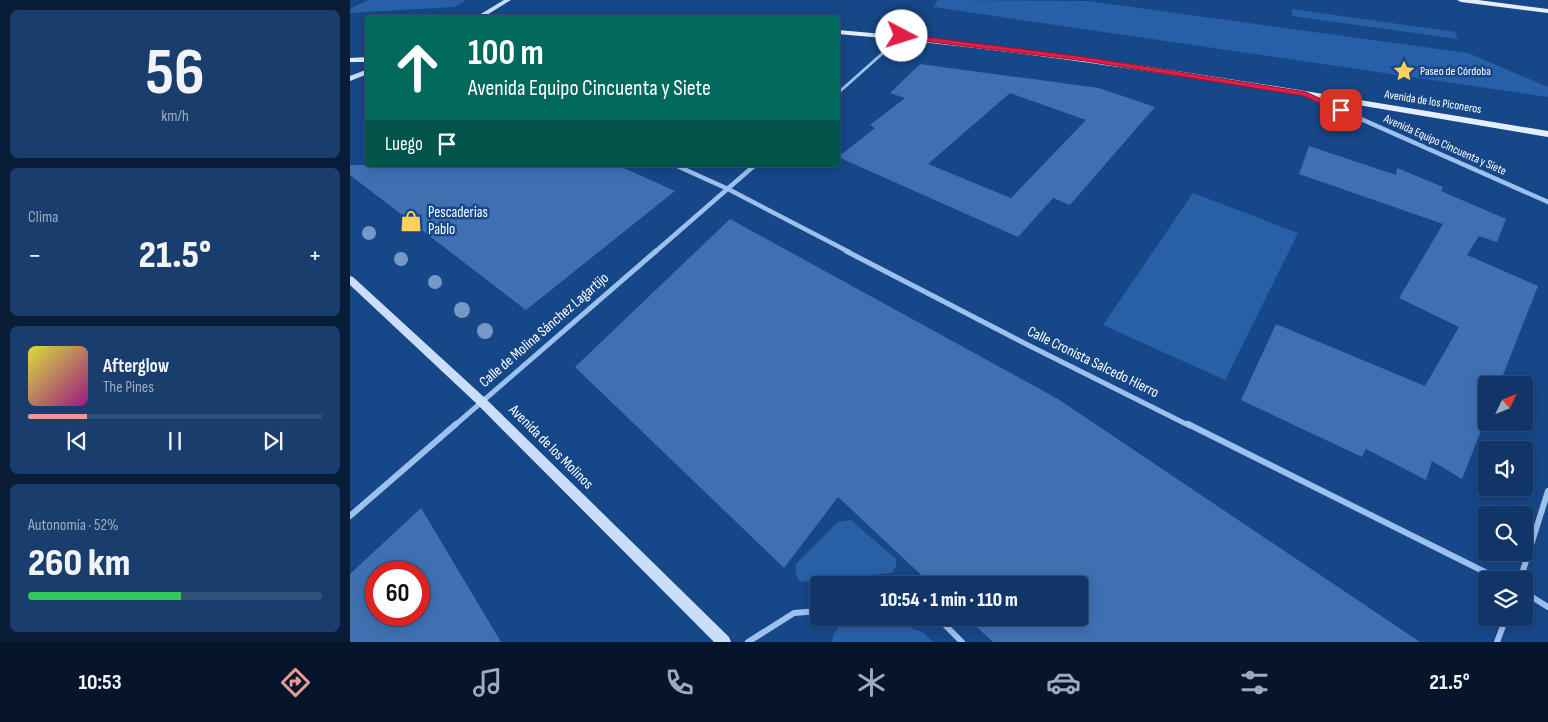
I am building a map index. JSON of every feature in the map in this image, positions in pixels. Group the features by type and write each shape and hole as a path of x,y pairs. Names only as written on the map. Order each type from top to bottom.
{"main road":[{"path":"482,15 508,0"},
{"path":"1460,0 1548,11"},
{"name":"Avenida de los Piconeros","path":"840,32 902,36 1085,59 1548,134"},
{"path":"350,60 365,59"},
{"path":"350,78 365,72"},
{"name":"Avenida de los Molinos","path":"350,279 481,401 724,642"}],"street":[{"path":"840,91 902,36"},
{"name":"Avenida Equipo Cincuenta y Siete","path":"1306,94 1548,202"},
{"name":"Calle Cronista Salcedo Hierro","path":"679,167 728,189 1024,343 1483,571"},
{"name":"Calle de Molina Sánchez Lagartijo","path":"350,516 753,167"},
{"path":"1523,571 1548,491"},
{"path":"1533,597 1548,606"},
{"path":"748,642 794,613 810,612"},
{"path":"946,626 962,642"},
{"path":"1497,642 1503,626"}],"shaded area":[{"path":"368,0 466,0 454,7 350,13 350,9"},
{"path":"938,0 1088,1 1468,53 1548,87 1548,97 933,7"},
{"path":"1292,9 1455,32 1458,39 1292,16"},
{"path":"1193,193 1298,233 1225,380 1103,325"},
{"path":"851,520 896,559 896,567 891,573 861,576 810,576 810,581 800,582 796,574 796,564 838,522"},
{"path":"839,626 907,626 924,633 933,642 832,642 833,635"}],"building":[{"path":"920,64 1099,88 1155,107 1070,205 1053,198 1018,237 840,158 840,155 875,128 870,125 905,98 890,93","holes":["1010,93 1086,120 1011,198 928,164"]},
{"path":"1309,146 1396,175 1397,168 1443,187 1441,191 1506,219 1497,242 1479,236 1467,255 1538,286 1503,376 1478,376 1478,431 1481,431 1462,479 1432,461 1426,480 1366,449 1362,457 1241,400 1276,324 1425,386 1459,327 1399,298 1443,224 1299,174"},
{"path":"350,165 365,165 365,167 621,167 675,191 526,310 350,175"},
{"path":"730,219 1058,399 1420,642 993,642 976,626 1088,626 1088,576 922,576 838,497 784,568 575,367"},
{"path":"421,508 501,642 350,642 350,574"}],"place":[{"name":"Paseo de Córdoba","path":"1404,71"},
{"name":"Pescaderias Pablo","path":"411,221"}],"route":[{"path":"902,36 1085,59 1306,94 1341,110"}]}
